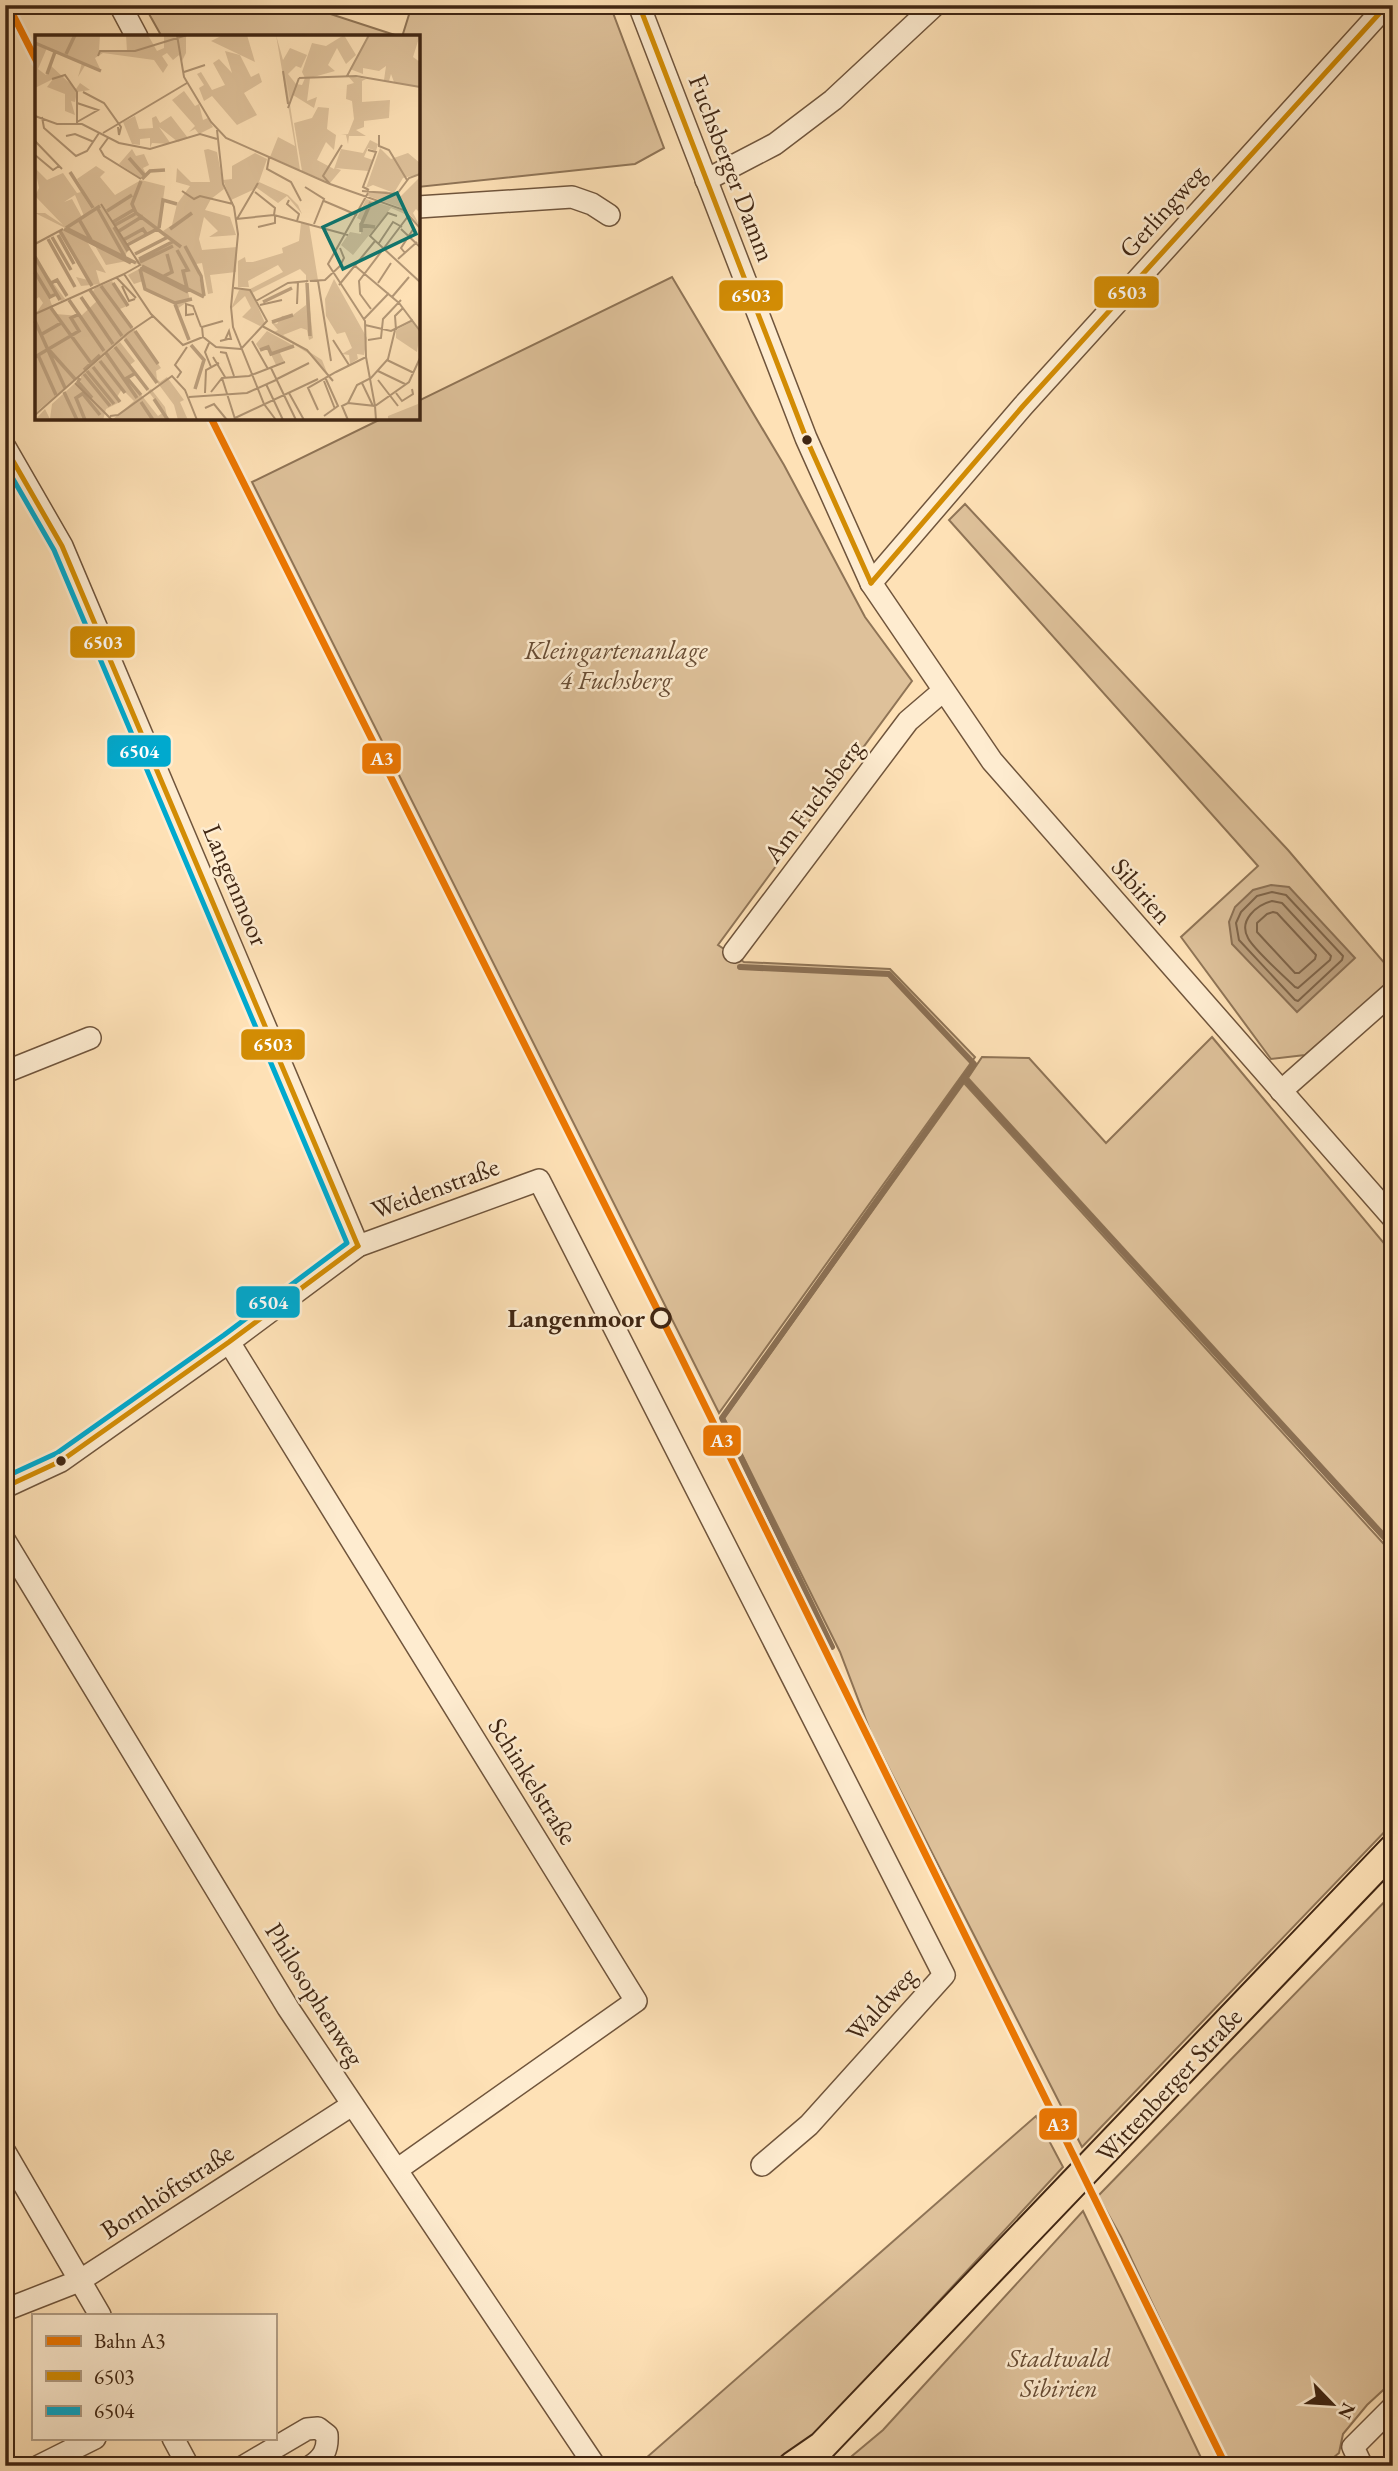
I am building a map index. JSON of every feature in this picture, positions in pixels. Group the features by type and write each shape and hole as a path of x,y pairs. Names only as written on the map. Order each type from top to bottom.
{"main road":[{"name":"Wittenberger Straße","path":"793,2466 822,2446 1393,1849"}],"street":[{"path":"120,5 136,35"},
{"name":"Fuchsberger Damm","path":"639,5 806,438 871,583"},
{"path":"706,180 775,144 804,122 844,91 935,5"},
{"name":"Gerlingweg","path":"871,583 1023,406 1387,5"},
{"path":"420,207 572,197 592,204 609,215"},
{"name":"Langenmoor","path":"5,447 62,546 358,1246"},
{"name":"Sibirien","path":"871,583 1000,771 1393,1218"},
{"name":"Am Fuchsberg","path":"734,952 908,721 943,691"},
{"path":"1281,1090 1393,992"},
{"path":"5,1072 90,1038"},
{"name":"Weidenstraße","path":"5,1487 61,1461 229,1342 358,1246 539,1180"},
{"name":"Waldweg","path":"539,1180 944,1975 809,2125 762,2165"},
{"name":"Schinkelstraße","path":"229,1342 636,2001 398,2169"},
{"name":"Philosophenweg","path":"5,1541 288,2008 595,2466"},
{"name":"Bornhöftstraße","path":"5,2310 79,2281 352,2105"},
{"path":"5,2152 99,2314"},
{"path":"1362,2466 1353,2447 1393,2407"},
{"path":"244,2466 307,2429 318,2428 327,2435 327,2448 320,2460 311,2466"},
{"path":"39,2466 91,2440"},
{"path":"174,2440 188,2466"}],"green space":[{"path":"144,5 236,5 245,8 246,5 303,5 395,35 161,35"},
{"path":"412,5 610,5 664,148 635,164 420,187 420,35 403,35"},
{"name":"Kleingartenanlage 4 Fuchsberg","path":"672,277 784,465 865,617 912,681 718,945 744,962 890,969 975,1057 719,1413 252,482 379,420 420,420 420,400"},
{"path":"965,504 1288,850 1393,973 1393,979 1305,1055 1271,1059 1181,937 1258,866 949,520"},
{"path":"1212,1037 1393,1254 1393,1543 968,1078 982,1057 1029,1058 1106,1143"},
{"path":"964,1083 1393,1554 1393,1823 1082,2147 871,1733 840,1652 724,1418"},
{"path":"1393,1893 1393,2381 1367,2405 1343,2434 1339,2453 1323,2466 1229,2466 1121,2237 1098,2196"},
{"name":"Stadtwald Sibirien","path":"1036,2116 1063,2167 815,2435 766,2466 642,2466 646,2458"},
{"name":"Stadtwald Sibirien","path":"1083,2211 1205,2466 840,2466 883,2430"}],"water":[{"path":"1271,885 1289,887 1355,958 1297,1012 1232,944 1229,922 1235,907 1253,890"}],"waterway":[{"path":"740,967 889,974 974,1064 722,1418 832,1647"},
{"path":"964,1078 1393,1547"}],"rail line":[{"name":"A3","path":"8,5 35,58"},
{"name":"A3","path":"212,420 679,1353 1226,2466"}],"transit line":[{"name":"6503","path":"639,5 806,438 871,583"},
{"name":"6503","path":"871,583 1023,406 1387,5"},
{"name":"6503","path":"5,447 62,546 358,1246"},
{"name":"6504","path":"5,465 54,550 347,1243 224,1335 57,1453 5,1477"},
{"name":"6503","path":"5,1487 61,1461 229,1342 358,1246"}],"place":[{"name":"Langenmoor","path":"661,1318"}]}
